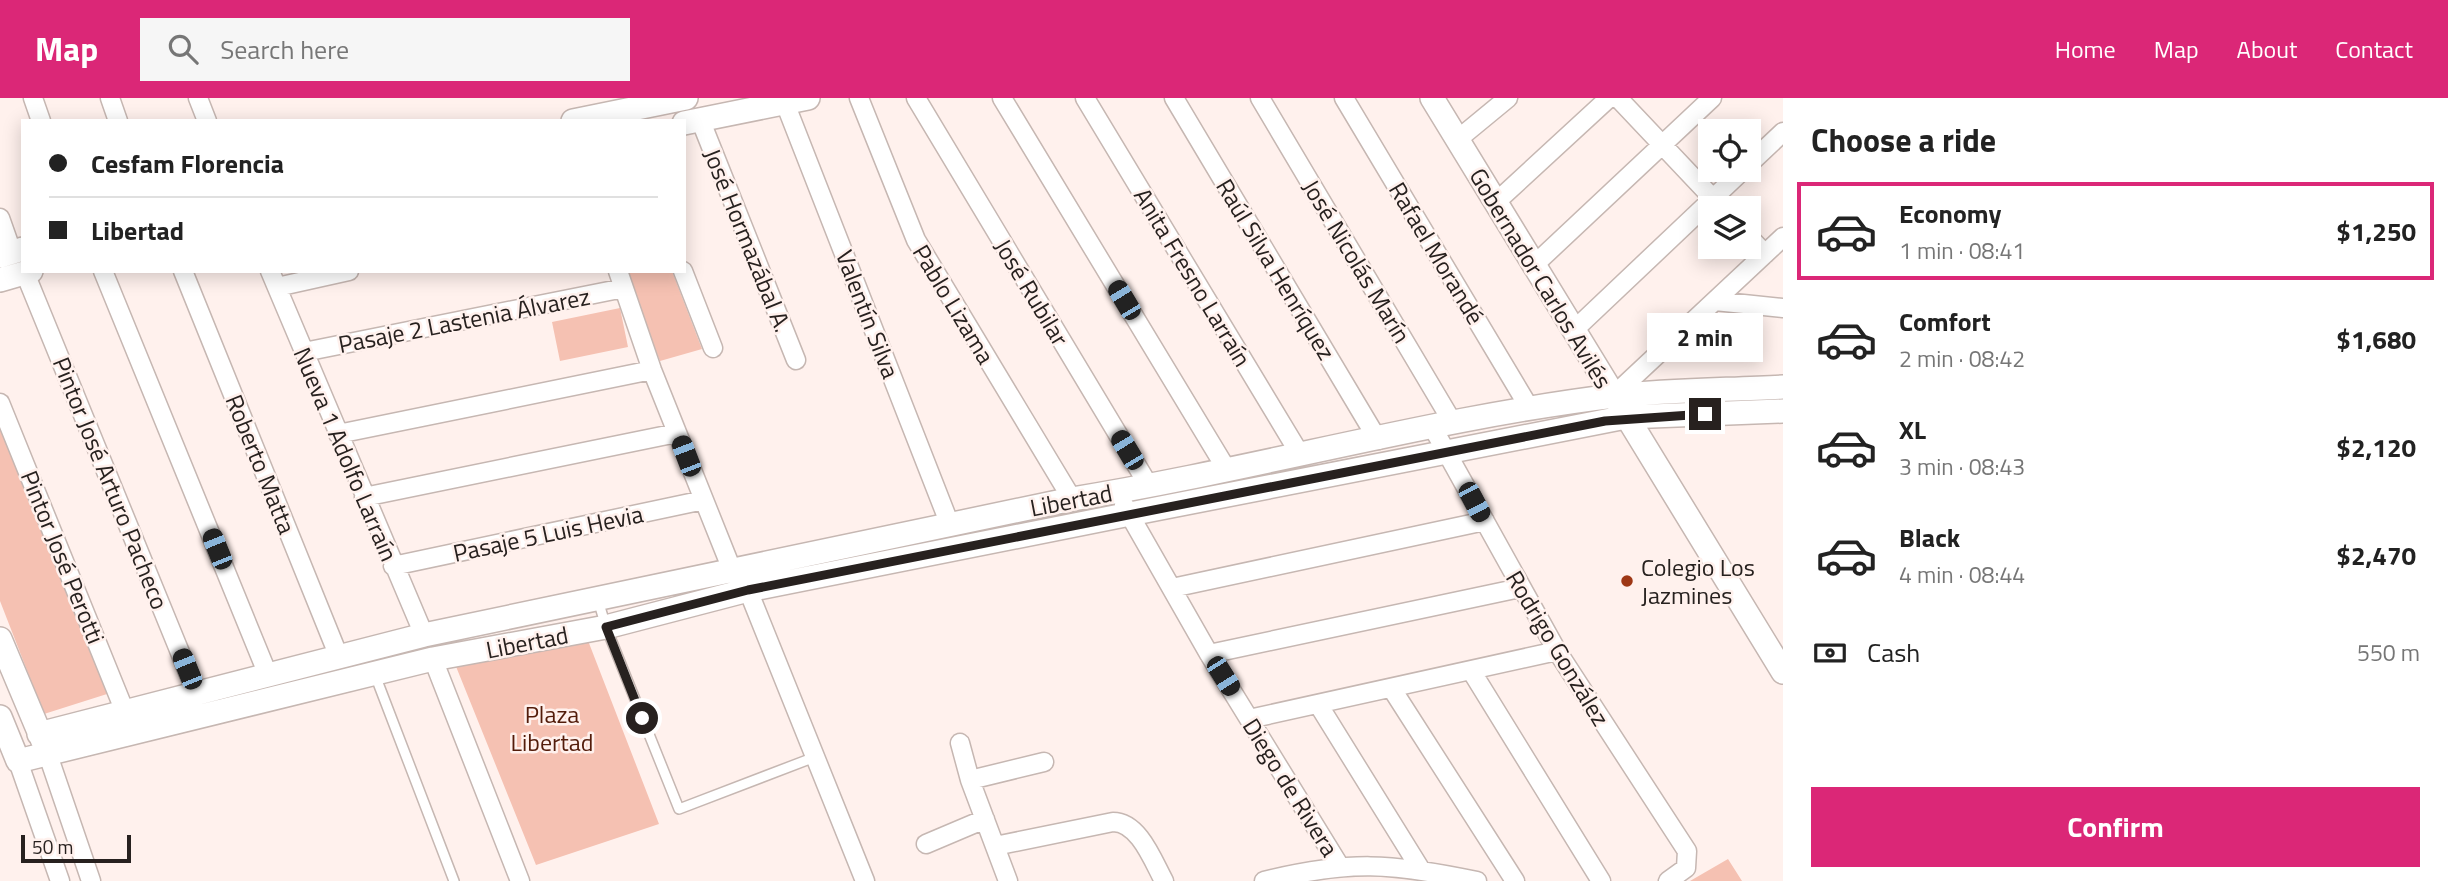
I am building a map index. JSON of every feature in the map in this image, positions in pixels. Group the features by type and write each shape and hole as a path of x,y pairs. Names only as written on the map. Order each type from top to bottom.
{"street":[{"path":"33,98 40,119"},
{"path":"110,98 117,119"},
{"path":"198,98 206,119"},
{"path":"580,119 614,110 686,98"},
{"path":"692,121 808,98"},
{"name":"Pablo Lizama","path":"859,98 916,240 1072,499"},
{"name":"José Rubilar","path":"916,98 1149,486"},
{"path":"1002,98 1227,470"},
{"name":"Anita Fresno Larraín","path":"1085,98 1301,456"},
{"name":"Raúl Silva Henríquez","path":"1174,98 1378,440"},
{"name":"José Nicolás Marín","path":"1260,98 1443,426"},
{"name":"Rafael Morandé","path":"1345,98 1530,409"},
{"name":"Gobernador Carlos Avilés","path":"1432,98 1783,672"},
{"path":"1457,140 1508,98"},
{"path":"1495,203 1609,98"},
{"path":"1618,98 1710,196"},
{"path":"1533,266 1712,98"},
{"name":"Valentín Silva","path":"785,103 950,525"},
{"name":"José Hormazábal A.","path":"692,121 796,360"},
{"path":"1761,153 1783,132"},
{"path":"1723,196 1734,182"},
{"path":"0,218 12,252"},
{"path":"1573,331 1698,220"},
{"path":"1613,396 1783,237"},
{"path":"1761,250 1765,254"},
{"path":"0,280 24,273"},
{"name":"Pintor José Arturo Pacheco","path":"28,273 197,694"},
{"path":"104,273 268,675"},
{"name":"Roberto Matta","path":"184,273 339,657"},
{"path":"273,279 330,273"},
{"path":"684,273 713,348"},
{"name":"Nueva 1 Adolfo Larraín","path":"273,279 424,635"},
{"path":"621,280 652,370 732,570 748,590 865,881"},
{"name":"Pasaje 2 Lastenia Álvarez","path":"304,352 621,280"},
{"path":"1715,302 1783,308"},
{"path":"338,434 652,370"},
{"name":"Libertad","path":"18,761 43,743 125,712 424,635 1072,499 1530,409 1613,396 1783,387"},
{"name":"Pintor José Perotti","path":"0,403 125,712"},
{"name":"Libertad","path":"43,743 433,659 606,627 748,590 1626,417 1783,411"},
{"name":"Rodrigo González","path":"1443,426 1447,452 1557,652 1687,851 1688,864 1684,871 1668,881"},
{"path":"364,497 677,433"},
{"name":"Diego de Rivera","path":"1116,492 1209,654 1339,865"},
{"name":"Pasaje 5 Luis Hevia","path":"393,566 704,500"},
{"path":"1172,588 1485,522"},
{"path":"1209,654 1520,587"},
{"path":"424,635 520,881"},
{"path":"0,639 43,743 91,881"},
{"path":"1249,719 1557,652"},
{"path":"1472,672 1601,881"},
{"path":"1392,689 1515,881"},
{"path":"1318,704 1421,870"},
{"path":"0,718 60,881"},
{"path":"960,743 970,780 1008,881"},
{"path":"970,780 1044,762"},
{"path":"926,844 985,819"},
{"path":"995,846 1118,822 1133,830 1164,881"},
{"path":"1264,881 1339,865 1373,864 1476,881"}],"lane":[{"path":"598,600 606,627 679,809 815,757"},
{"path":"374,673 454,881"}],"green space":[{"path":"625,273 673,273 702,349 660,361"},
{"path":"620,308 628,347 560,361 552,322"},
{"path":"0,427 107,694 44,714 0,601"},
{"name":"Plaza Libertad","path":"587,638 659,824 536,865 455,664"},
{"path":"1728,859 1742,881 1690,881"}],"place":[{"name":"Colegio Los Jazmines","path":"1627,581"}],"route":[{"path":"642,718 606,627 748,590 1605,421 1626,417 1705,414"}]}
